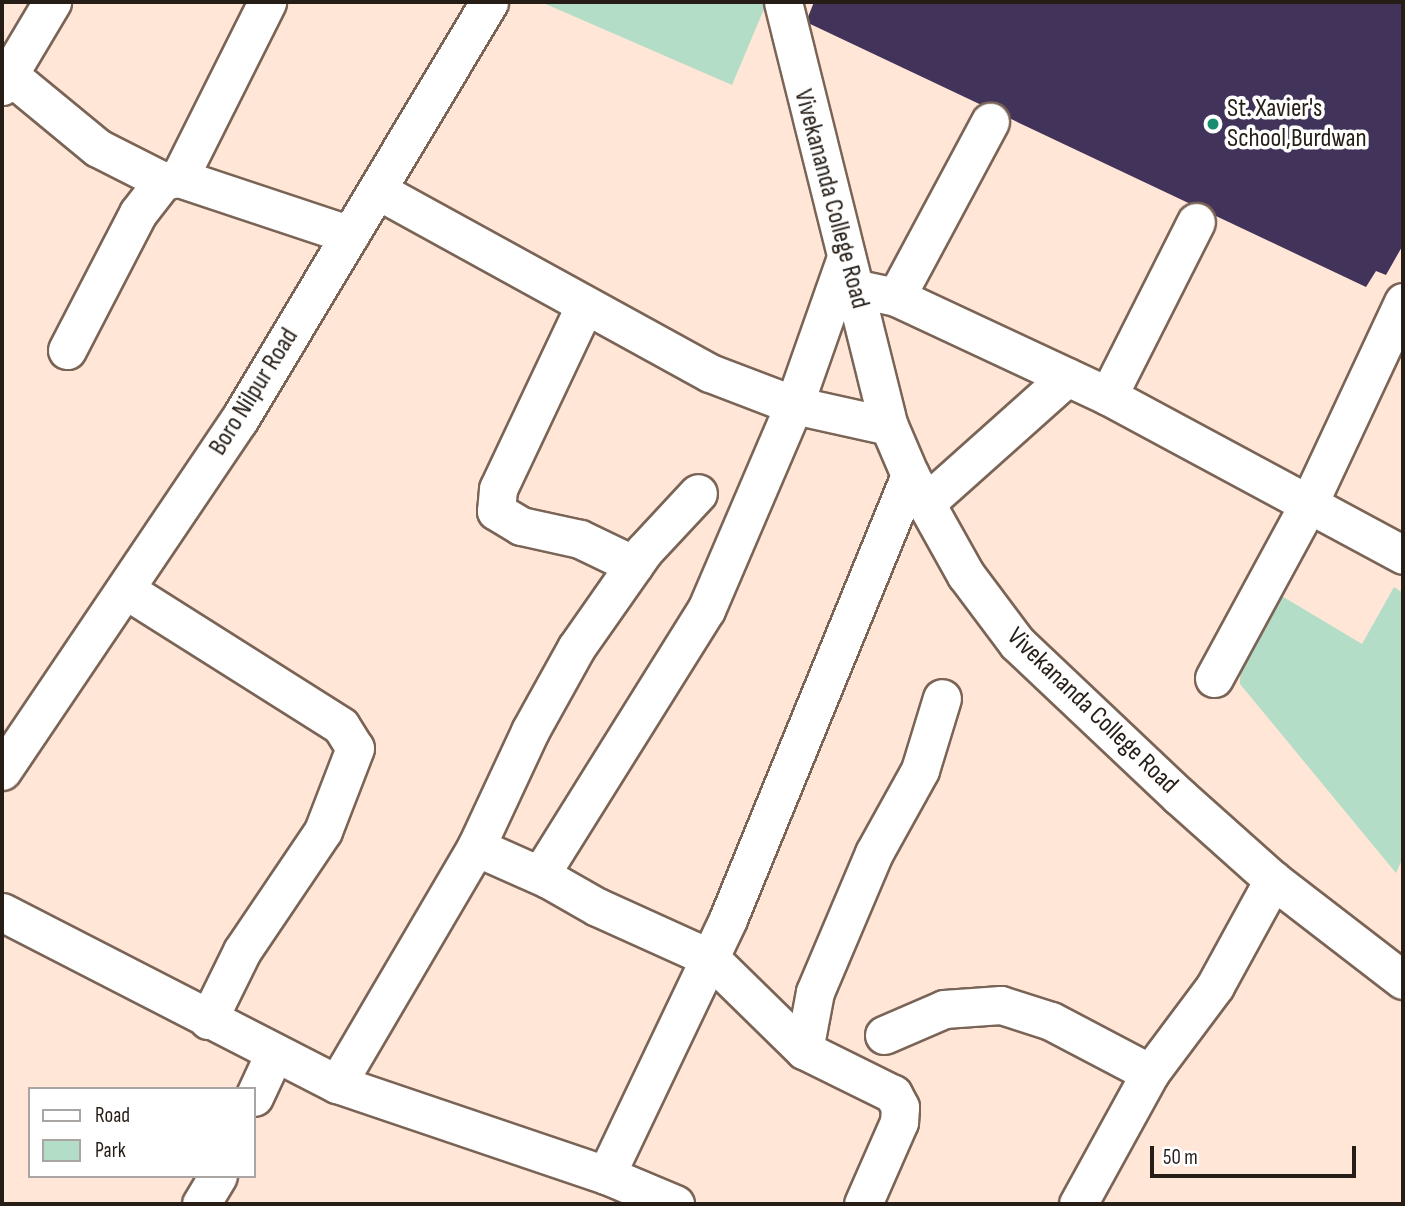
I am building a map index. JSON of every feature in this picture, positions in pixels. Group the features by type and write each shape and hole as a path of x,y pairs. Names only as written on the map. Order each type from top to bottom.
{"street":[{"path":"52,2 4,77 98,148 171,179 350,235"},
{"path":"67,349 138,213 171,179 267,2"},
{"name":"Boro Nilpur Road","path":"7,752 126,590 239,420 489,2"},
{"name":"Vivekananda College Road","path":"783,2 889,426 918,489 966,575 1017,643 1273,880 1403,980"},
{"path":"896,297 990,122"},
{"path":"377,190 584,307 710,373 794,405 889,426"},
{"path":"1108,396 1196,222"},
{"path":"548,879 547,864 561,837 706,610 850,272 896,297 1108,396 1403,555"},
{"path":"1214,678 1309,503 1403,302"},
{"path":"584,307 498,489 496,511 521,526 580,538 634,565"},
{"path":"606,1175 710,958 918,489 1067,377"},
{"path":"337,1084 476,847 530,731 570,660 634,565 698,493"},
{"path":"126,590 341,726 355,748 323,831 242,951 208,1020"},
{"path":"804,1050 815,992 874,853 920,771 943,698"},
{"path":"476,847 548,879 655,937 710,958 804,1050 893,1094 901,1107 863,1204"},
{"path":"1092,1200 1150,1073 1215,986 1273,880"},
{"path":"2,912 337,1084 606,1175 675,1204"},
{"path":"884,1035 943,1009 1001,1005 1051,1021 1150,1073"},
{"path":"256,1093 274,1054"},
{"path":"201,1204 217,1178"}],"green space":[{"path":"541,2 767,2 732,85"},
{"path":"1394,587 1403,593 1403,857 1396,873 1240,684 1241,633 1280,595 1362,644"}],"building":[{"name":"St. Xavier's School,Burdwan","path":"814,2 1403,2 1403,245 1386,275 1376,271 1366,287 806,22"}],"place":[{"name":"St. Xavier's School,Burdwan","path":"1213,124"}]}
